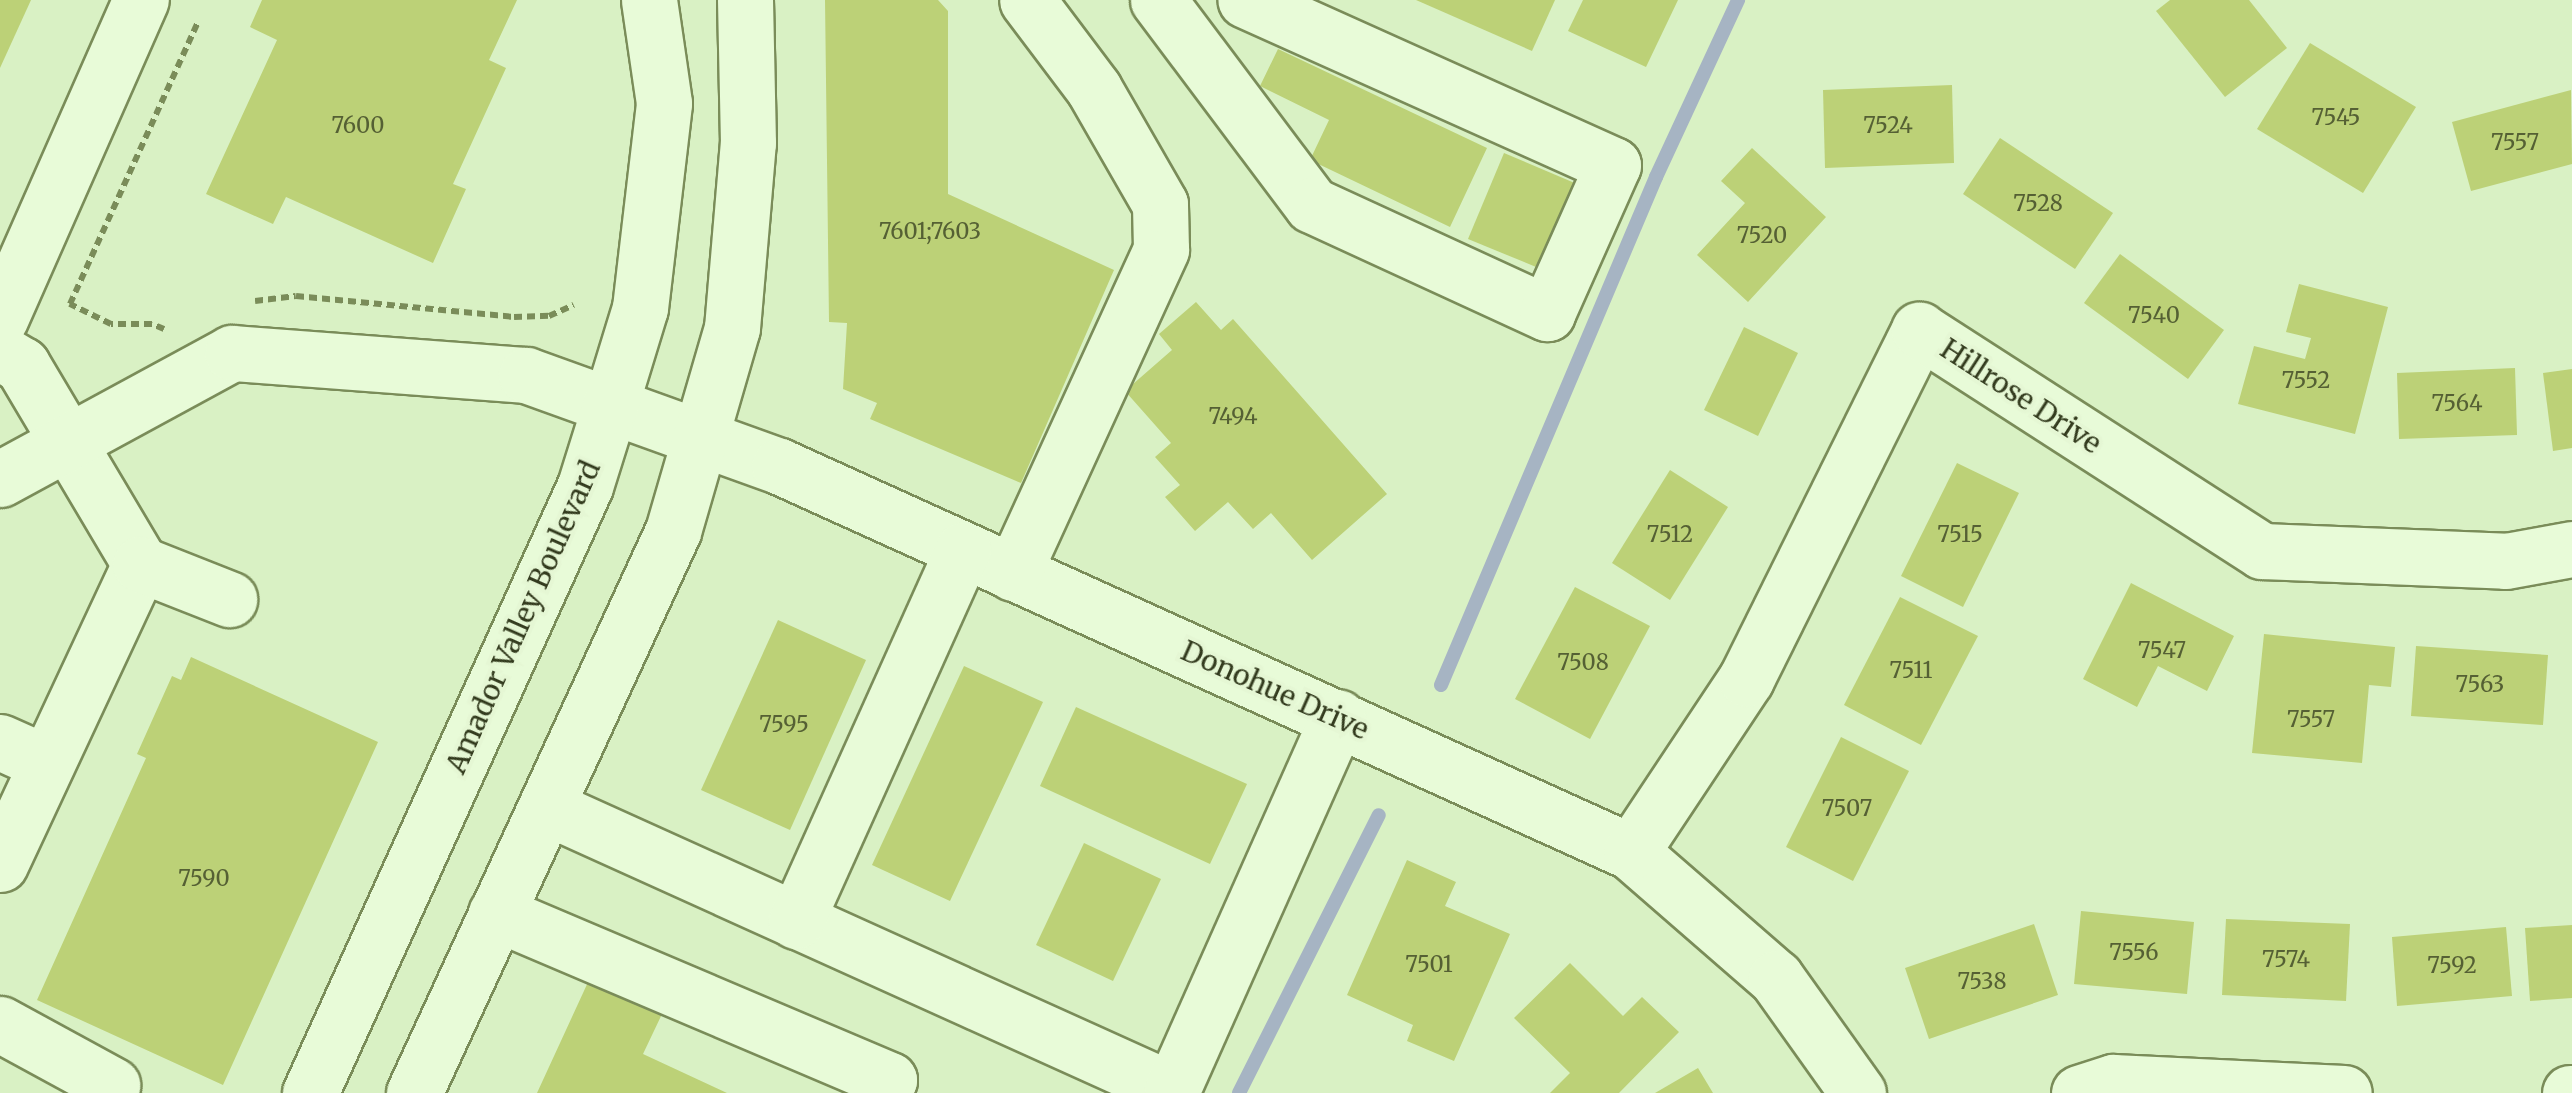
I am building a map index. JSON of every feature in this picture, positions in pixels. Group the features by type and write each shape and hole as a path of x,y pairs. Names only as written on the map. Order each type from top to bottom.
{"street":[{"path":"0,319 141,0"},
{"name":"Amador Valley Boulevard","path":"310,1093 584,486 610,406 640,308 664,104 649,0"},
{"path":"414,1093 669,546 732,328 748,144 745,0"},
{"path":"1013,572 1161,249 1160,204 1094,90 1027,0"},
{"path":"1158,0 1312,205 1548,312 1613,165 1245,0"},
{"name":"Hillrose Drive","path":"1631,852 1746,679 1919,330 2262,551 2506,560 2572,549"},
{"path":"0,352 22,365 140,564 229,598"},
{"name":"Donohue Drive","path":"0,478 232,352 526,374 779,466 1631,852 1776,978 1858,1093"},
{"path":"796,920 963,550"},
{"path":"0,864 24,752 140,564"},
{"path":"546,806 1172,1090 1338,717"},
{"path":"496,913 889,1080 883,1093"},
{"path":"0,1024 112,1086"},
{"path":"2078,1093 2113,1082 2344,1093"}],"path":[{"path":"170,332 152,324 111,324 70,304 198,22"},
{"path":"245,307 259,299 296,296 514,318 548,316 574,305"}],"building":[{"path":"0,0 31,0 0,68"},
{"path":"262,0 517,0 489,60 506,68 453,184 466,189 433,263 286,197 273,224 206,194 277,40 250,27"},
{"path":"825,0 938,0 948,11 948,194 1114,270 1021,483 870,419 877,403 843,389 847,323 829,322"},
{"path":"1416,0 1555,0 1532,51"},
{"path":"1583,0 1678,0 1646,67 1568,31"},
{"path":"2170,0 2249,0 2287,48 2225,97 2156,11"},
{"path":"2310,43 2416,107 2363,193 2257,129"},
{"path":"1278,49 1487,148 1450,227 1310,160 1329,120 1260,86"},
{"path":"1952,85 1954,163 1825,168 1823,90"},
{"path":"2571,90 2572,164 2471,191 2452,122"},
{"path":"2000,138 2113,213 2075,269 1963,194"},
{"path":"1752,148 1826,217 1748,302 1697,255 1745,203 1721,181"},
{"path":"1504,153 1577,184 1541,269 1468,239"},
{"path":"2120,254 2224,330 2188,379 2084,303"},
{"path":"2299,284 2388,307 2355,434 2238,404 2254,346 2305,359 2311,338 2286,332"},
{"path":"1196,302 1221,330 1233,319 1387,494 1312,560 1271,513 1253,529 1228,502 1195,531 1165,497 1180,485 1155,457 1171,443 1125,391 1172,350 1159,334"},
{"path":"1744,327 1798,353 1758,436 1704,410"},
{"path":"2515,368 2517,435 2399,439 2397,373"},
{"path":"2572,369 2572,448 2553,451 2543,373"},
{"path":"1957,463 2019,493 1963,607 1901,576"},
{"path":"1670,470 1728,507 1670,600 1612,563"},
{"path":"2131,583 2234,636 2207,691 2158,666 2137,707 2083,679"},
{"path":"1575,587 1650,626 1590,739 1515,699"},
{"path":"1900,597 1978,636 1921,745 1844,705"},
{"path":"778,620 866,660 790,830 701,790"},
{"path":"2264,634 2395,647 2391,687 2369,685 2362,763 2252,753"},
{"path":"2416,646 2548,655 2543,725 2411,716"},
{"path":"191,657 378,742 223,1085 37,1000 146,758 137,754 172,676 181,680"},
{"path":"964,666 1043,702 950,901 872,865"},
{"path":"1076,707 1247,784 1210,864 1040,786"},
{"path":"1841,737 1909,771 1853,881 1786,847"},
{"path":"1084,843 1161,879 1113,981 1036,945"},
{"path":"1407,860 1456,882 1445,906 1510,934 1454,1061 1407,1041 1413,1025 1347,995"},
{"path":"2081,911 2194,922 2187,994 2074,984"},
{"path":"2226,919 2350,924 2346,1001 2222,995"},
{"path":"2034,924 2058,995 1929,1039 1905,968"},
{"path":"2572,925 2572,998 2530,1001 2525,928"},
{"path":"2506,927 2512,996 2397,1006 2392,937"},
{"path":"1570,963 1623,1016 1642,997 1679,1032 1619,1093 1550,1093 1570,1073 1514,1018"},
{"path":"589,980 662,1014 643,1054 727,1093 537,1093"},
{"path":"1698,1068 1713,1093 1655,1093"}],"waterway":[{"path":"1441,685 1656,177 1738,0"},
{"path":"1239,1093 1379,815"}]}
